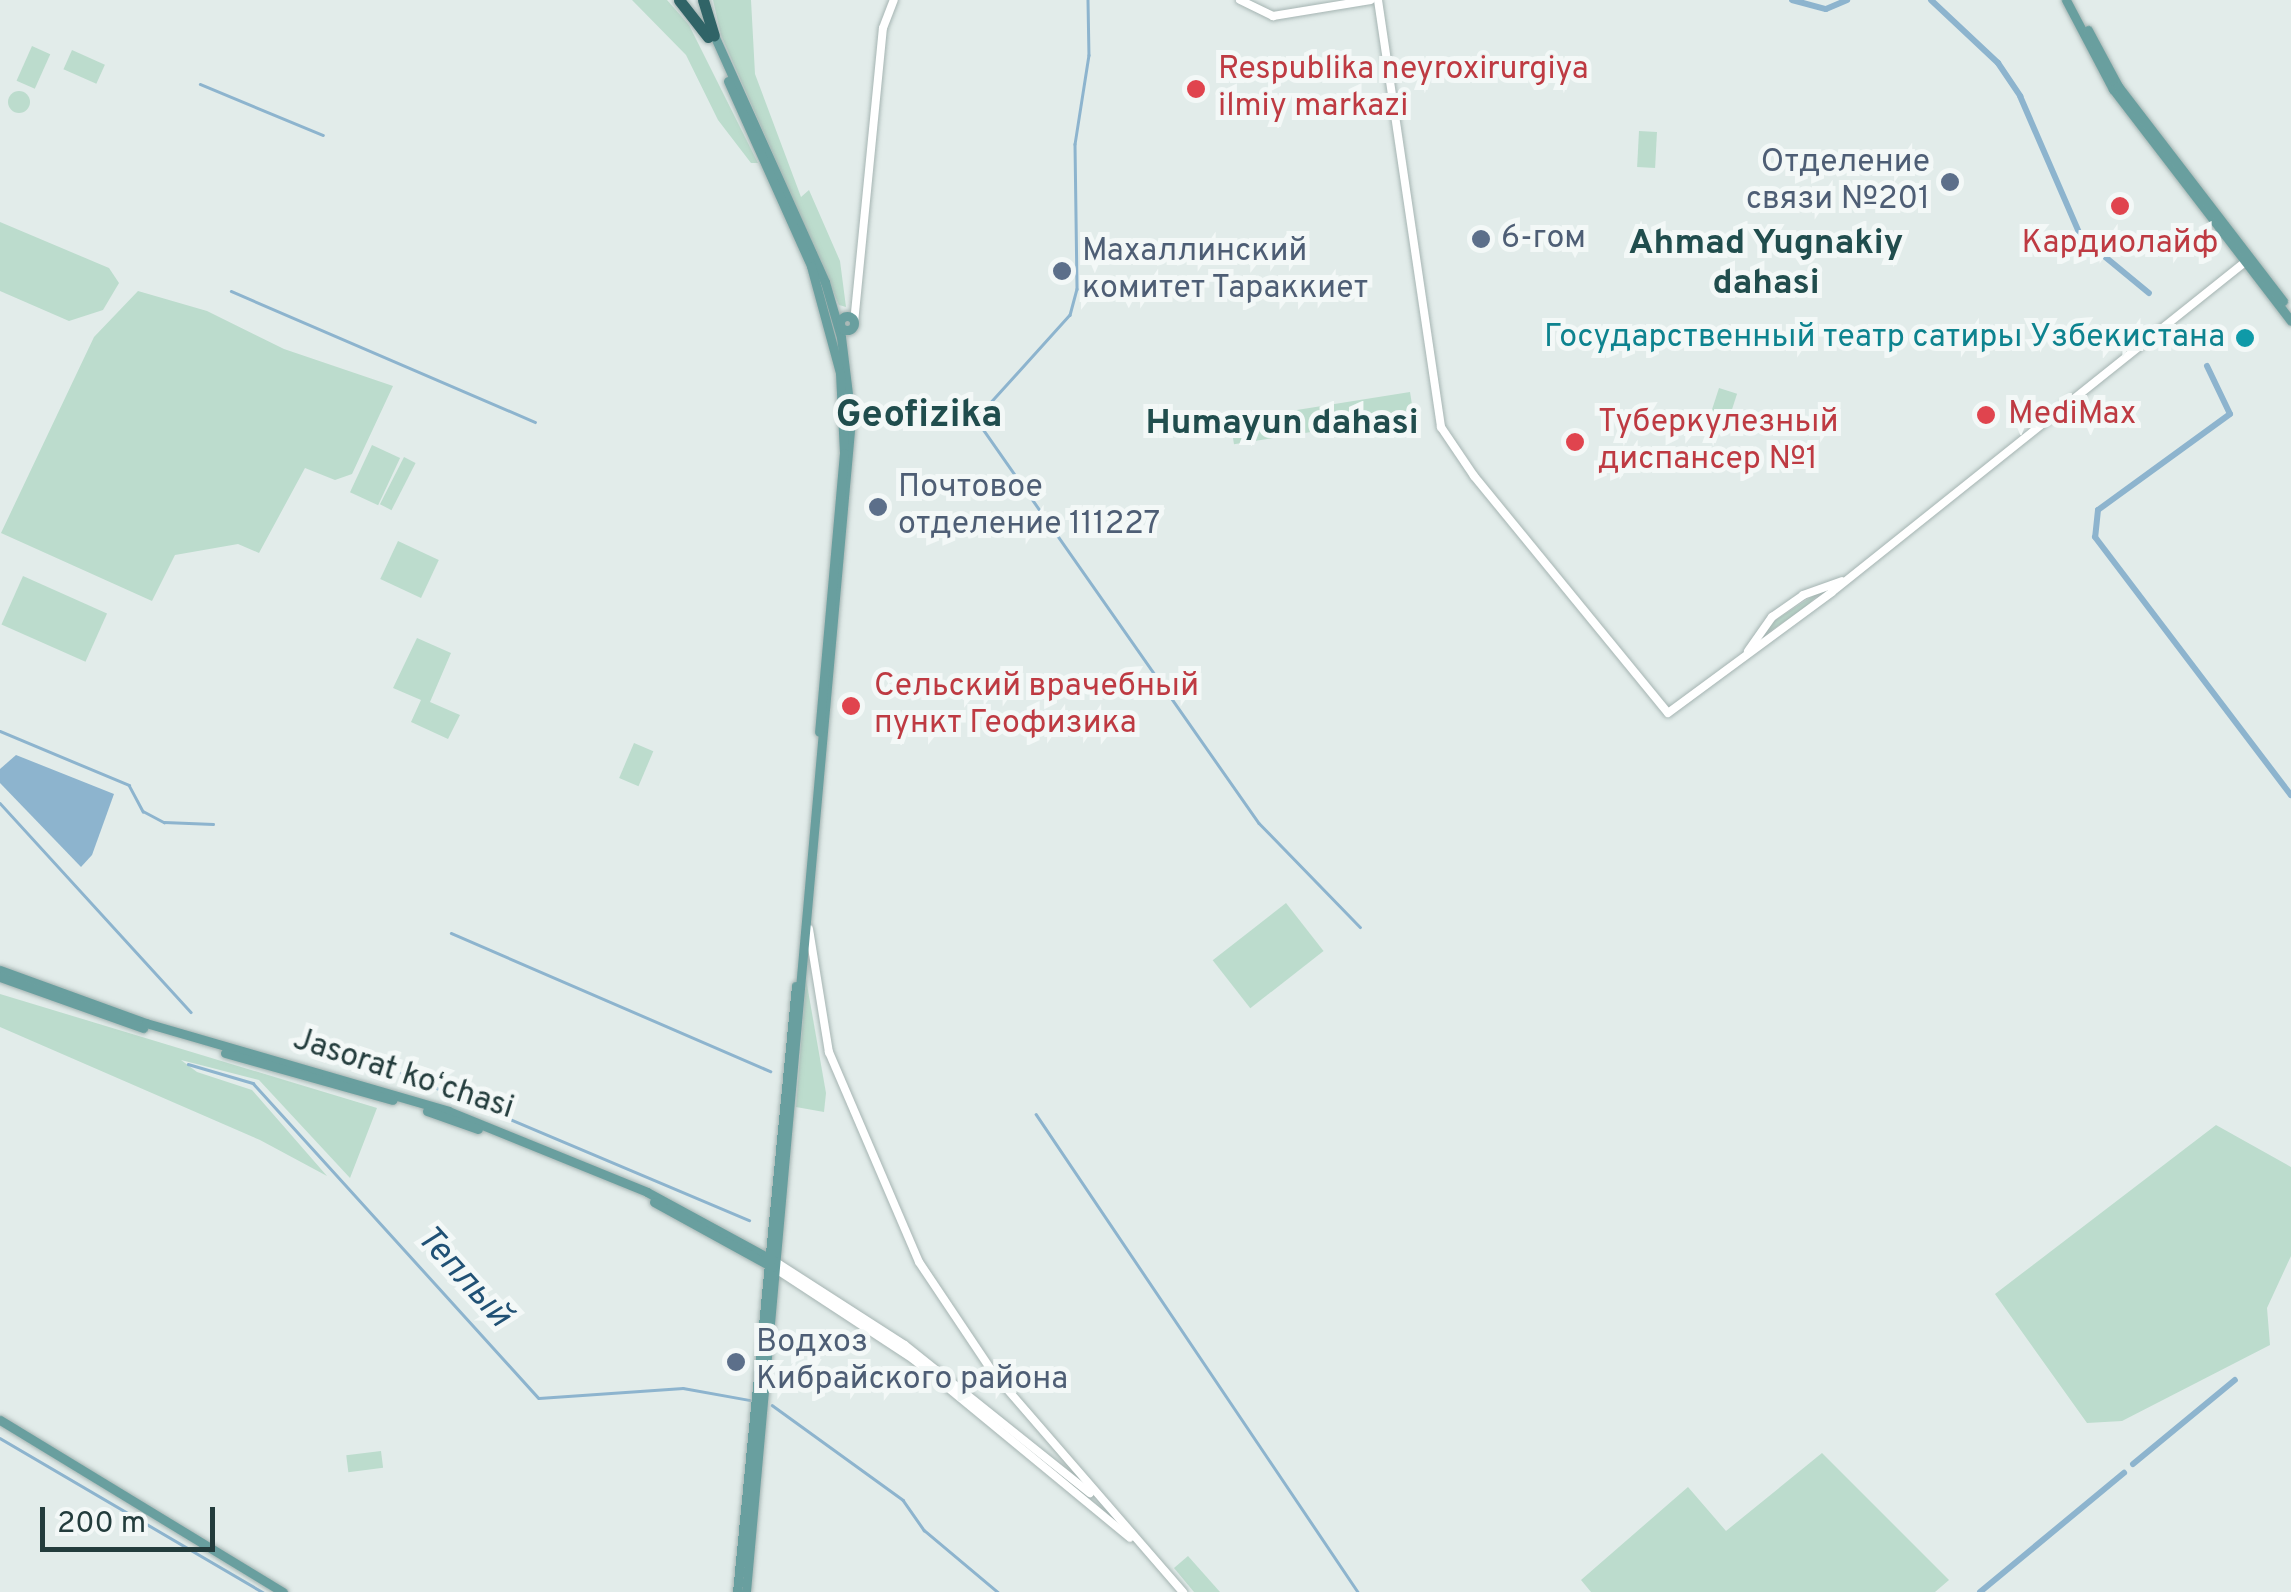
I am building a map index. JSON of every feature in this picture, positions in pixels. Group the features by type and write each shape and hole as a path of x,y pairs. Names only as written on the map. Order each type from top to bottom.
{"highway":[{"path":"679,0 711,36"},
{"path":"703,0 711,36"}],"main road":[{"path":"2069,0 2118,86 2291,318"},
{"path":"711,36 840,324 851,419 805,959 738,1592"},
{"path":"746,1592 844,465 840,324"},
{"name":"Jasorat koʻchasi","path":"0,973 116,1020 487,1132 643,1197 772,1264"},
{"path":"0,1420 283,1592"}],"street":[{"path":"840,324 856,304 883,28 894,0"},
{"path":"1240,0 1270,16 1375,0 1434,396 1447,438 1668,713 1744,658 2248,260"},
{"path":"1744,658 1772,617 1803,595 1842,581"},
{"path":"808,920 824,1036 907,1240 974,1348 1184,1592"},
{"path":"772,1264 942,1372 1109,1508"},
{"path":"772,1264 940,1379 1154,1558"}],"green space":[{"path":"632,0 667,0 689,25 758,163 751,163 718,120 686,55"},
{"path":"713,0 751,0 755,74 801,197 809,190 840,261 846,307 839,305 721,35"},
{"path":"32,46 50,54 35,89 17,81"},
{"path":"72,50 105,65 96,84 63,69"},
{"path":"15,91 23,91 30,102 23,113 15,113 8,106 8,98"},
{"path":"1639,131 1657,132 1655,168 1637,167"},
{"path":"0,222 109,268 119,283 103,310 69,321 0,291"},
{"path":"138,291 207,311 284,349 393,386 352,474 335,480 305,468 259,553 238,544 175,555 152,601 1,533 94,337"},
{"path":"1719,388 1737,394 1726,428 1708,422"},
{"path":"1410,392 1414,416 1234,444 1230,420"},
{"path":"372,445 400,458 378,505 350,492"},
{"path":"404,457 416,463 392,510 380,504"},
{"path":"398,541 439,560 421,598 380,579"},
{"path":"23,576 107,613 85,662 1,624"},
{"path":"1822,590 1806,607 1763,636 1774,621"},
{"path":"417,638 451,653 430,702 460,715 448,739 411,722 421,700 393,688"},
{"path":"634,743 653,751 638,786 619,778"},
{"path":"1286,903 1324,951 1250,1008 1213,960"},
{"path":"806,979 826,1093 824,1112 796,1107"},
{"path":"0,994 377,1108 350,1178 259,1080 181,1060 197,1072 252,1090 327,1176 260,1140 0,1027"},
{"path":"2216,1125 2291,1167 2291,1256 2267,1308 2270,1345 2122,1421 2087,1423 1995,1294"},
{"path":"381,1451 383,1468 348,1472 346,1455"},
{"path":"1822,1453 1949,1580 1935,1592 1591,1592 1581,1580 1688,1487 1726,1531"},
{"path":"1188,1556 1220,1592 1194,1592 1174,1568"}],"water":[{"path":"16,755 114,794 92,855 81,867 0,783 0,769"}],"waterway":[{"path":"1088,0 1089,55 1075,144 1077,289 1070,315 976,419 1259,823 1360,927"},
{"path":"1792,0 1826,9 1847,0"},
{"path":"1931,0 1998,63 2020,96 2081,237 2149,293"},
{"path":"200,84 323,135"},
{"path":"231,291 535,422"},
{"path":"2207,366 2230,414 2098,510 2095,537 2291,795"},
{"path":"0,731 129,785 143,811 164,822 213,824"},
{"name":"Теплый","path":"0,803 191,1012"},
{"path":"451,933 770,1071"},
{"name":"Теплый","path":"188,1064 253,1083 539,1398 683,1388 750,1400"},
{"path":"401,1073 749,1220"},
{"path":"1036,1114 1358,1592"},
{"path":"2133,1464 2235,1380"},
{"name":"Теплый","path":"772,1405 903,1500 924,1530 998,1592"},
{"path":"0,1438 263,1592"},
{"path":"1980,1592 2124,1473"}],"place":[{"name":"Respublika neyroxirurgiya ilmiy markazi","path":"1196,89"},
{"name":"Отделение связи №201","path":"1950,182"},
{"name":"Кардиолайф","path":"2120,206"},
{"name":"6-гом","path":"1481,239"},
{"name":"Махаллинский комитет Тараккиет","path":"1062,271"},
{"name":"Государственный театр сатиры Узбекистана","path":"2245,338"},
{"name":"MediMax","path":"1986,415"},
{"name":"Туберкулезный диспансер №1","path":"1575,442"},
{"name":"Почтовое отделение 111227","path":"878,507"},
{"name":"Сельский врачебный пункт Геофизика","path":"851,706"},
{"name":"Водхоз Кибрайского района","path":"736,1362"}],"district":[{"name":"Ahmad Yugnakiy dahasi","path":"1766,264"},
{"name":"Geofizika","path":"919,417"},
{"name":"Humayun dahasi","path":"1282,424"}]}
